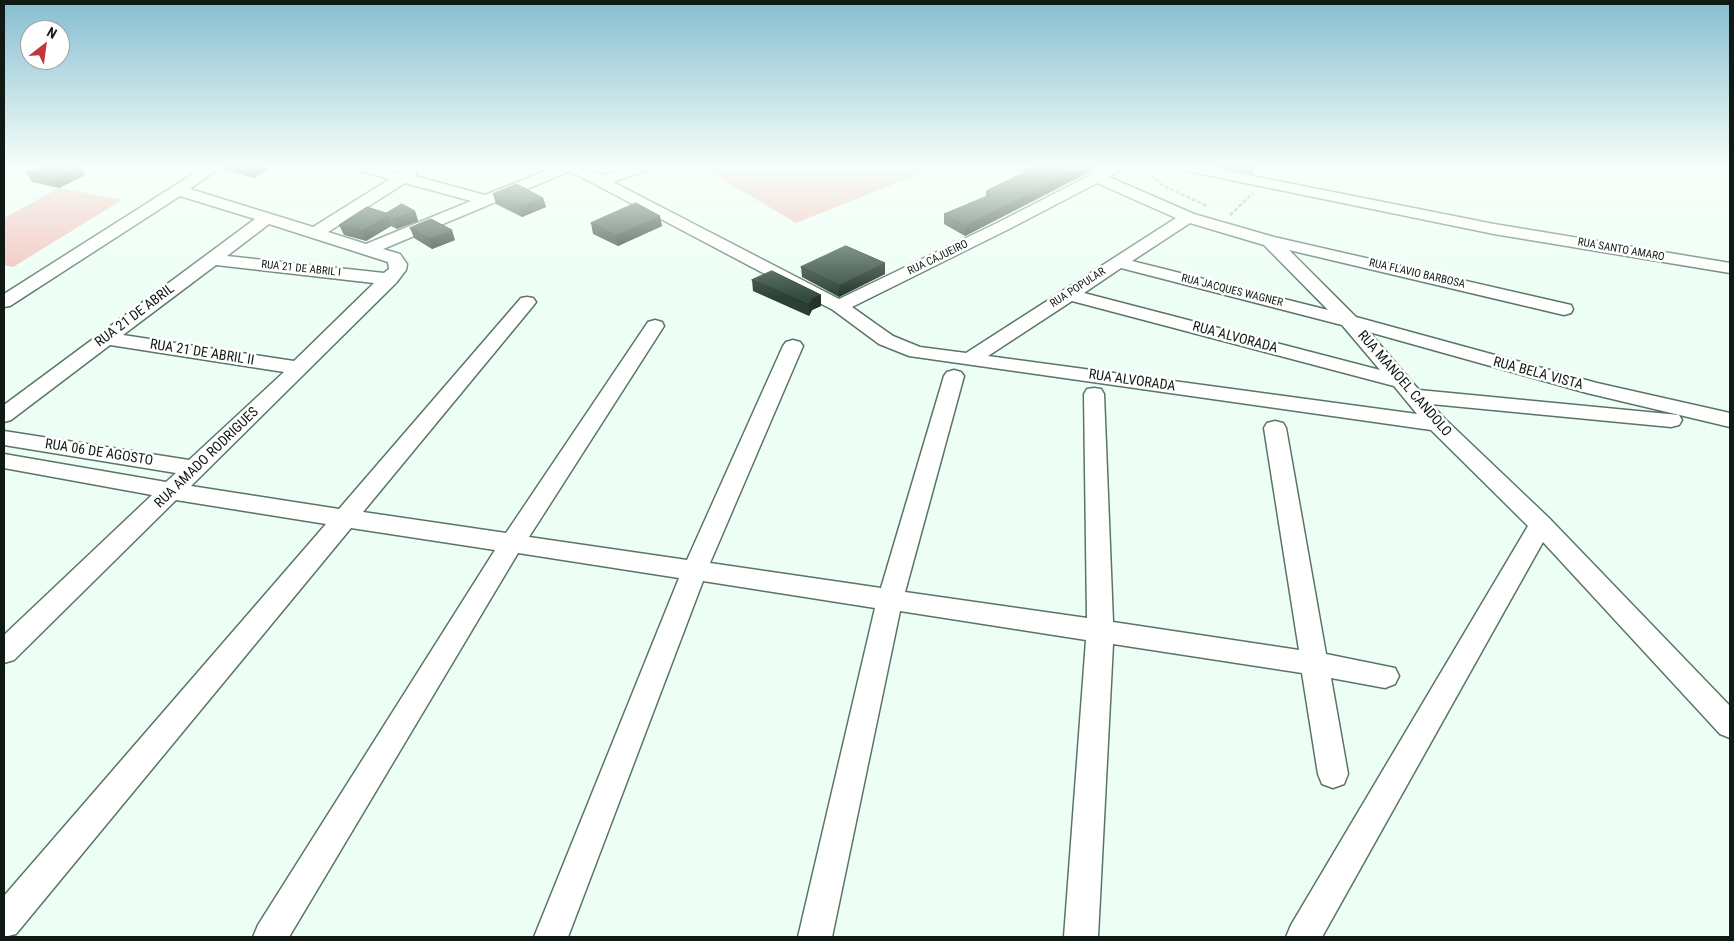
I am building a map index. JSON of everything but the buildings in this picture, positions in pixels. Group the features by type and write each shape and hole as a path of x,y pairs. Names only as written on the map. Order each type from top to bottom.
{"street":[{"path":"4,290 127,211"},
{"path":"4,302 146,211"},
{"path":"245,211 368,249 392,268"},
{"path":"316,232 349,211"},
{"path":"368,249 460,211"},
{"name":"RUA ALVORADA","path":"661,211 839,306 886,340 903,348 961,368 1108,377 1437,424"},
{"name":"RUA CAJUEIRO","path":"839,306 1033,211"},
{"name":"RUA FLAVIO BARBOSA","path":"1174,211 1188,217 1270,240 1564,309"},
{"name":"RUA SANTO AMARO","path":"1404,211 1494,229 1730,268"},
{"name":"RUA POPULAR","path":"961,368 1116,262 1188,217"},
{"name":"RUA 21 DE ABRIL","path":"4,415 268,218"},
{"name":"RUA MANOEL CANDOLO","path":"1270,240 1349,321 1437,424 1541,524 1730,725"},
{"name":"RUA 21 DE ABRIL I","path":"211,259 392,268"},
{"name":"RUA JACQUES WAGNER","path":"1116,262 1349,321"},
{"name":"RUA AMADO RODRIGUES","path":"4,652 299,368 392,268"},
{"name":"RUA ALVORADA","path":"1068,294 1408,389 1672,420 1686,419 1699,414"},
{"path":"4,922 527,302"},
{"name":"RUA BELA VISTA","path":"1349,321 1556,379 1699,414 1727,424"},
{"path":"270,937 512,543 655,326"},
{"name":"RUA 21 DE ABRIL II","path":"105,338 299,368"},
{"path":"551,937 695,570 793,346"},
{"path":"815,937 890,600 961,368"},
{"path":"1081,937 1100,631 1094,394"},
{"path":"1275,428 1333,774"},
{"name":"RUA 06 DE AGOSTO","path":"4,438 195,469"},
{"name":"RUA 06 DE AGOSTO","path":"7,465 343,518 1313,663 1385,676"},
{"path":"1303,937 1541,524"}],"path":[{"path":"1230,216 1235,211"}],"shaded area":[{"path":"17,211 104,211 13,267 4,265 4,218"},
{"path":"776,211 826,211 796,223"}]}
